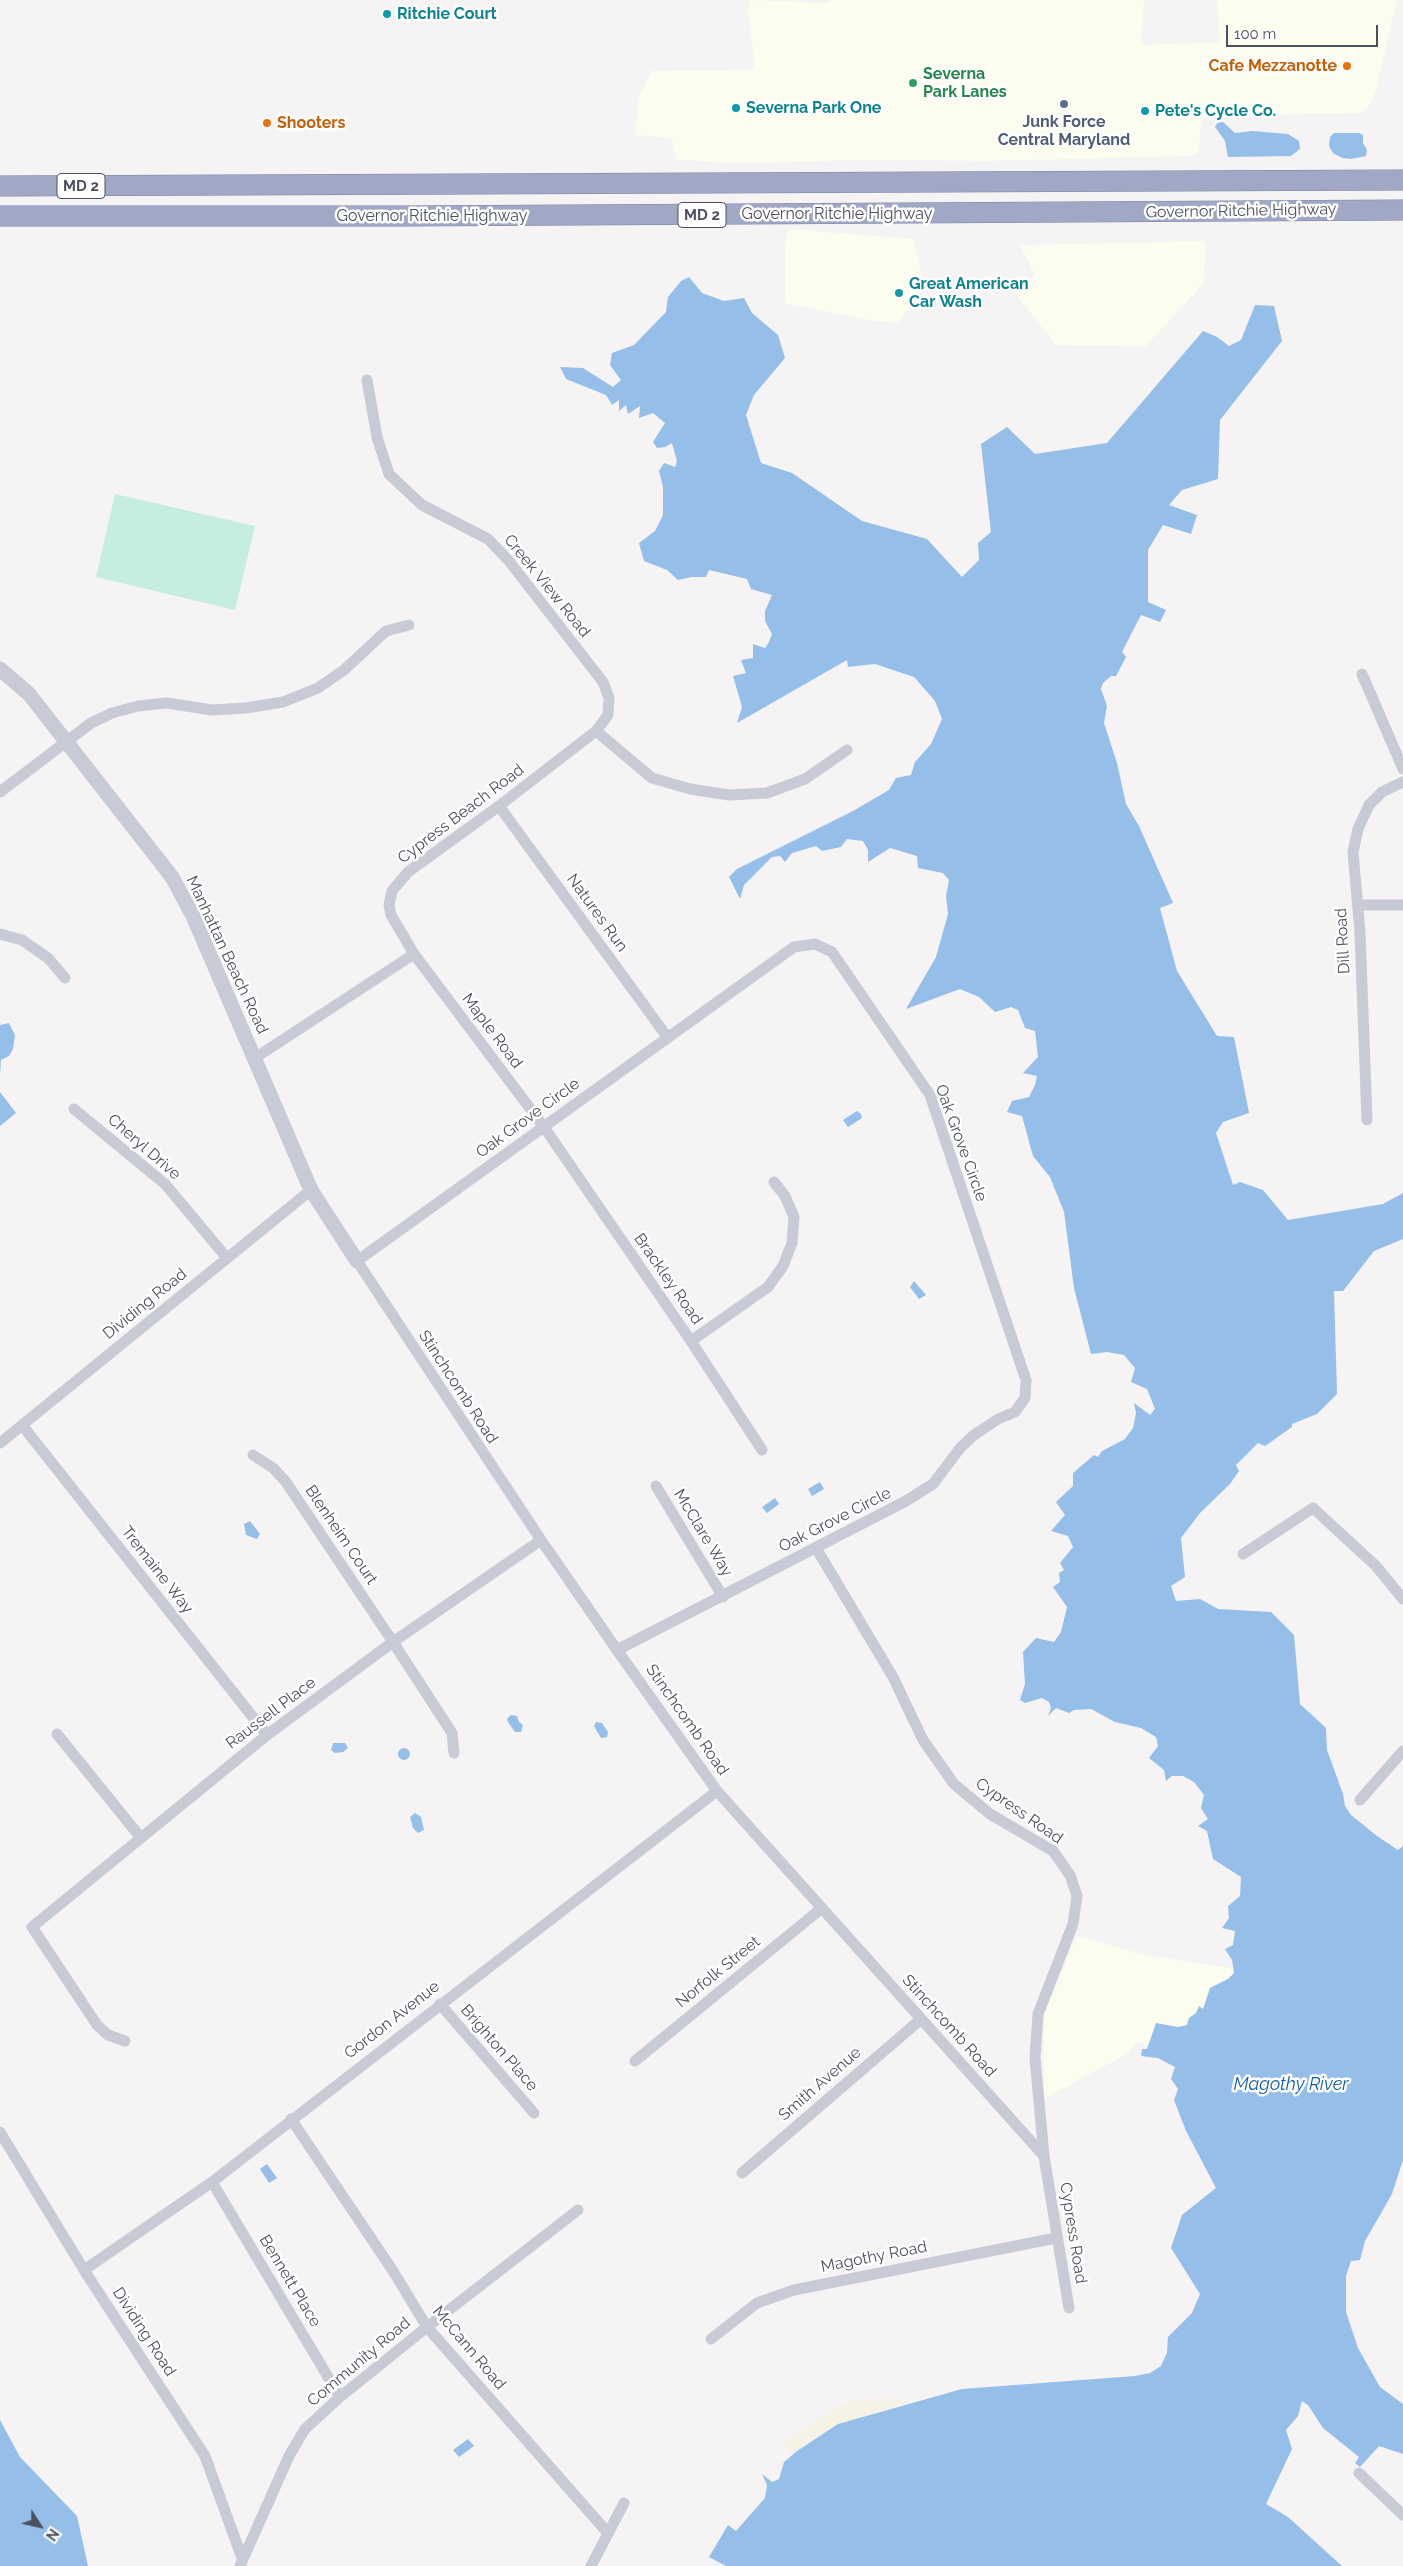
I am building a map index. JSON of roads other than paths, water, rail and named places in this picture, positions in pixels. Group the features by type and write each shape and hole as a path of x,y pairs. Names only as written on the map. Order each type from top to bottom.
{"highway":[{"name":"Governor Ritchie Highway","path":"0,186 1403,180"},
{"name":"Governor Ritchie Highway","path":"0,216 413,216 1403,210"}],"street":[{"name":"Creek View Road","path":"367,380 377,438 389,474 422,505 488,539 509,561 603,682"},
{"path":"0,792 91,723 112,713 138,706 167,703 212,710 246,708 283,702 318,688 344,670 386,631 409,625"},
{"name":"Manhattan Beach Road","path":"0,669 30,694 172,877 193,916 311,1190 357,1261"},
{"path":"1362,674 1403,769"},
{"name":"Cypress Beach Road","path":"414,954 391,915 389,905 392,891 408,872 499,806 596,731 608,715 609,698 603,682"},
{"path":"596,731 652,778 690,790 729,795 767,793 805,779 847,750"},
{"name":"Dill Road","path":"1367,1120 1358,905 1353,852 1363,816 1374,798 1403,782"},
{"name":"Natures Run","path":"499,806 668,1038"},
{"path":"1358,905 1403,905"},
{"path":"0,934 22,940 48,958 65,978"},
{"name":"Oak Grove Circle","path":"357,1261 794,947 815,944 832,952 930,1095 1026,1380 1024,1398 1014,1412 998,1419 974,1435 961,1447 933,1484 906,1501 617,1650"},
{"path":"255,1058 414,954"},
{"name":"Maple Road","path":"414,954 544,1127"},
{"name":"Cheryl Drive","path":"74,1109 165,1184 227,1258"},
{"name":"Brackley Road","path":"544,1127 691,1341 762,1450"},
{"path":"691,1341 768,1287 782,1266 792,1243 794,1217 785,1196 774,1182"},
{"name":"Dividing Road","path":"0,1443 311,1190"},
{"name":"Stinchcomb Road","path":"357,1261 541,1540 717,1791 920,2020 1044,2156"},
{"name":"Tremaine Way","path":"22,1425 267,1735"},
{"name":"Blenheim Court","path":"253,1455 273,1468 286,1482 394,1642 452,1732 454,1753"},
{"name":"McClare Way","path":"656,1486 723,1597"},
{"path":"1243,1554 1313,1508 1376,1566 1403,1599"},
{"name":"Raussell Place","path":"125,2041 108,2035 97,2025 32,1927 267,1735 394,1642 541,1540"},
{"name":"Cypress Road","path":"816,1548 893,1677 923,1740 954,1784 990,1814 1053,1852 1070,1875 1077,1896 1073,1924 1038,2014 1035,2058 1044,2156 1069,2308"},
{"path":"56,1734 142,1838"},
{"path":"1360,1800 1403,1751"},
{"name":"Gordon Avenue","path":"84,2270 212,2182 717,1791"},
{"name":"Norfolk Street","path":"635,2061 822,1908"},
{"name":"Brighton Place","path":"440,2004 534,2113"},
{"name":"Smith Avenue","path":"742,2173 920,2020"},
{"name":"McCann Road","path":"291,2119 393,2271 427,2327 607,2532"},
{"name":"Dividing Road","path":"0,2132 84,2270 205,2456 241,2562"},
{"name":"Bennett Place","path":"212,2182 340,2397"},
{"name":"Community Road","path":"241,2562 289,2456 305,2429 340,2397 427,2327 578,2210"},
{"name":"Magothy Road","path":"711,2339 758,2303 794,2290 1056,2238"},
{"path":"1358,2473 1403,2516"},
{"path":"591,2566 607,2532 624,2503"}],"water":[{"path":"1218,122 1223,122 1235,133 1252,131 1288,134 1299,141 1300,149 1291,156 1228,157 1225,141 1215,127"},
{"path":"1334,133 1359,133 1363,135 1363,143 1367,150 1366,156 1351,159 1342,158 1333,153 1329,146 1330,137"},
{"name":"Magothy River","path":"689,277 702,293 724,301 744,298 752,313 778,335 785,358 754,395 746,415 761,463 792,473 862,521 927,539 962,577 979,560 978,543 991,532 981,444 1007,427 1035,454 1107,443 1203,331 1217,337 1229,346 1241,340 1255,305 1274,306 1282,341 1220,420 1218,479 1182,490 1169,505 1197,515 1191,534 1163,525 1148,550 1148,602 1166,610 1160,622 1141,615 1122,652 1126,657 1116,676 1111,676 1103,683 1101,689 1107,706 1104,723 1117,763 1126,804 1139,826 1173,903 1160,908 1177,971 1217,1036 1234,1037 1249,1113 1223,1122 1216,1133 1233,1185 1240,1182 1263,1190 1288,1220 1383,1204 1403,1193 1403,1239 1374,1251 1343,1291 1334,1291 1337,1394 1317,1414 1292,1424 1292,1427 1265,1446 1258,1443 1236,1465 1239,1471 1230,1484 1200,1513 1181,1538 1185,1577 1171,1586 1176,1601 1200,1599 1218,1609 1271,1612 1294,1635 1300,1704 1326,1728 1327,1750 1343,1794 1345,1806 1351,1815 1377,1836 1398,1850 1403,1846 1403,2160 1392,2194 1365,2241 1360,2260 1351,2261 1346,2276 1346,2312 1358,2348 1380,2387 1403,2404 1403,2454 1379,2446 1360,2467 1355,2463 1359,2457 1323,2428 1308,2405 1302,2401 1298,2416 1286,2430 1292,2449 1266,2504 1288,2517 1342,2566 726,2566 709,2557 728,2525 736,2531 765,2498 767,2485 762,2474 772,2482 779,2479 784,2462 797,2451 838,2424 962,2389 1135,2376 1150,2373 1161,2366 1167,2353 1168,2337 1192,2313 1200,2294 1171,2248 1182,2215 1216,2188 1186,2131 1174,2100 1178,2089 1171,2079 1175,2067 1158,2058 1141,2056 1142,2049 1147,2049 1156,2023 1178,2027 1187,2025 1189,2018 1196,2013 1199,2006 1203,2009 1210,1988 1228,1979 1234,1973 1232,1960 1225,1949 1233,1945 1235,1931 1222,1928 1229,1918 1228,1906 1240,1896 1241,1877 1213,1859 1207,1831 1198,1826 1208,1819 1201,1808 1204,1795 1194,1782 1183,1776 1172,1776 1166,1781 1164,1770 1149,1758 1158,1746 1156,1737 1141,1728 1115,1722 1091,1709 1074,1710 1069,1713 1056,1708 1048,1716 1051,1708 1049,1702 1042,1698 1025,1703 1020,1700 1025,1684 1023,1652 1036,1638 1054,1642 1061,1632 1067,1607 1053,1587 1060,1582 1059,1573 1064,1570 1060,1563 1073,1547 1068,1536 1051,1531 1065,1515 1056,1502 1073,1486 1073,1473 1094,1455 1098,1457 1102,1451 1125,1439 1133,1428 1136,1413 1134,1403 1150,1415 1155,1409 1147,1389 1131,1382 1135,1368 1124,1355 1107,1352 1091,1354 1074,1288 1064,1212 1050,1177 1033,1156 1022,1116 1007,1112 1012,1101 1029,1097 1035,1085 1037,1076 1023,1073 1038,1057 1035,1031 1025,1028 1018,1010 1011,1007 995,1012 979,997 960,989 906,1009 936,957 948,914 946,896 949,880 943,873 918,868 917,856 890,848 868,862 868,850 863,841 847,839 841,847 822,851 816,846 792,853 785,862 780,856 772,857 744,885 740,899 729,877 737,869 853,811 889,790 896,778 911,775 915,762 931,744 942,719 935,701 914,677 875,664 848,667 847,660 737,723 742,707 733,676 746,673 741,660 753,658 753,644 765,648 769,642 772,634 765,621 765,611 772,595 751,589 747,579 709,570 706,577 678,580 667,570 644,561 639,543 655,531 663,515 663,487 659,471 664,463 675,467 677,461 672,443 665,447 657,448 653,442 665,423 653,413 639,418 640,406 628,414 626,405 619,411 619,400 612,405 606,395 566,379 560,367 583,368 613,387 621,380 610,365 612,353 634,345 666,312 668,297 681,281"},
{"path":"9,1023 15,1035 13,1049 9,1056 1,1060 0,1075 0,1025"},
{"path":"0,1092 16,1113 0,1126"},
{"path":"857,1111 861,1114 862,1118 848,1127 843,1120"},
{"path":"914,1281 926,1295 919,1299 910,1287"},
{"path":"820,1482 824,1489 812,1496 808,1489"},
{"path":"775,1498 779,1504 767,1513 762,1507"},
{"path":"250,1521 260,1534 257,1539 246,1535 244,1524"},
{"path":"511,1715 517,1716 519,1722 523,1725 521,1732 515,1732 508,1722 507,1719"},
{"path":"596,1722 602,1723 608,1732 607,1737 601,1738 594,1726"},
{"path":"333,1743 345,1743 348,1748 343,1752 335,1753 331,1750"},
{"path":"406,1748 409,1749 409,1759 402,1760 399,1759 398,1752 399,1749"},
{"path":"415,1813 421,1817 424,1830 418,1833 413,1828 410,1817"},
{"path":"267,2164 277,2178 269,2183 260,2169"},
{"path":"0,2420 20,2457 77,2516 88,2566 0,2566"},
{"path":"468,2439 474,2446 459,2457 453,2450"}],"place":[{"name":"Ritchie Court","path":"387,14"},
{"name":"Cafe Mezzanotte","path":"1347,66"},
{"name":"Severna Park Lanes","path":"913,83"},
{"name":"Junk Force Central Maryland","path":"1064,104"},
{"name":"Severna Park One","path":"736,108"},
{"name":"Pete's Cycle Co.","path":"1145,111"},
{"name":"Shooters","path":"267,123"},
{"name":"Great American Car Wash","path":"899,293"}]}
